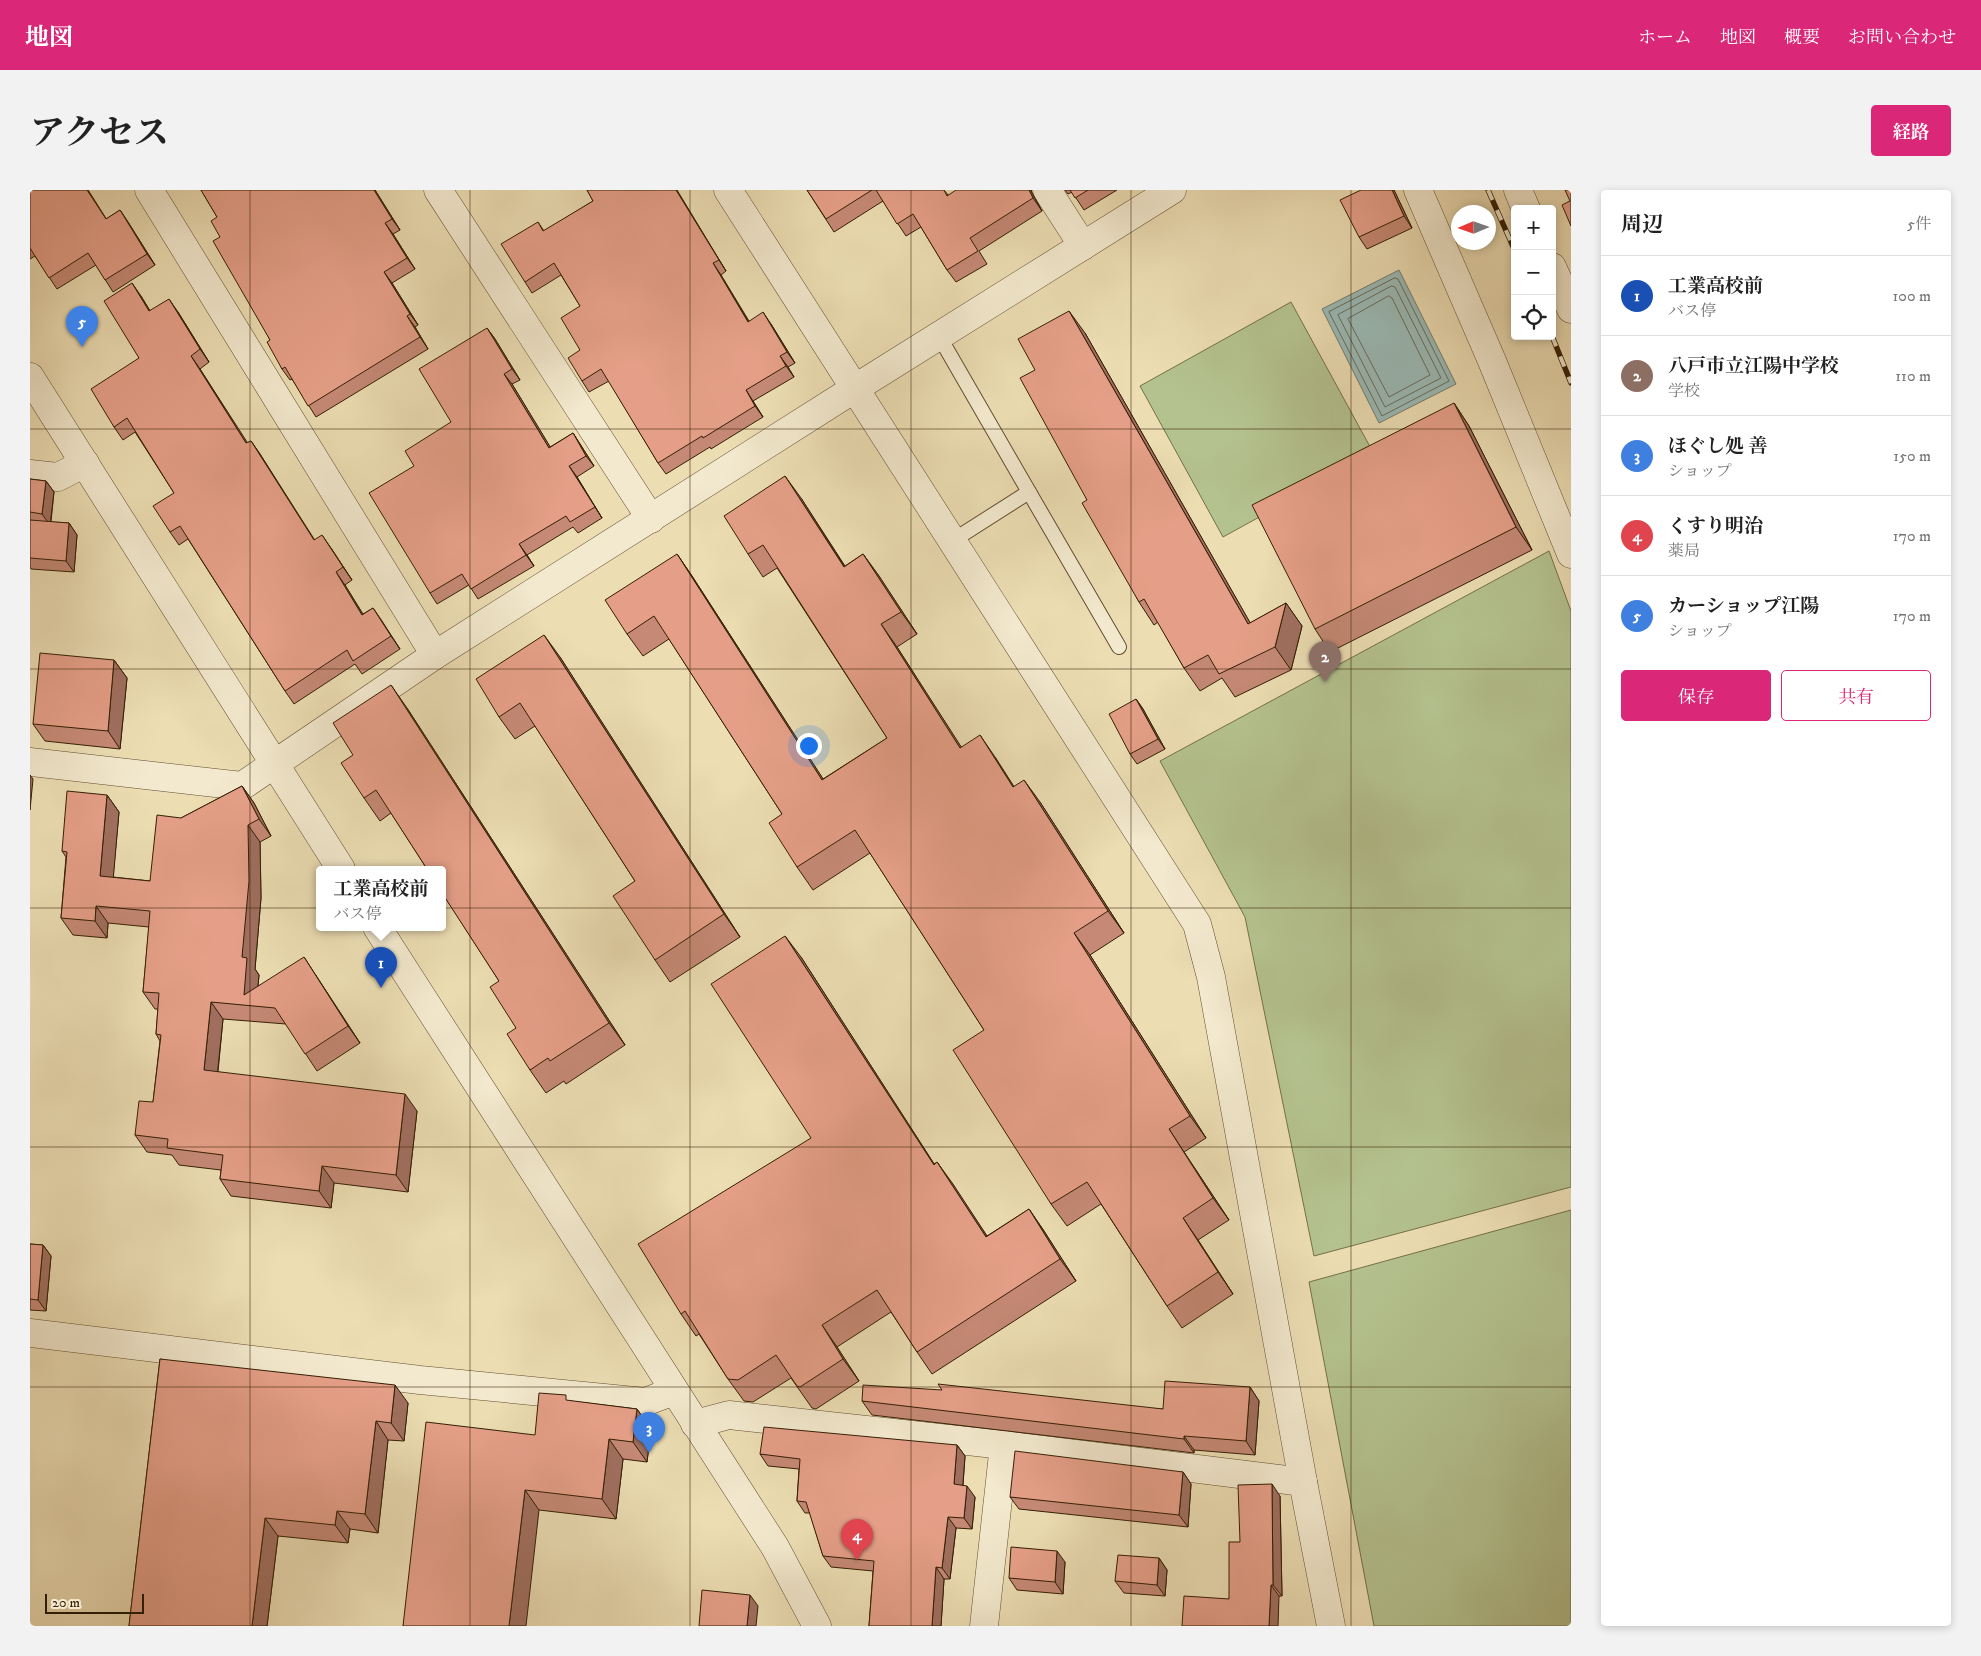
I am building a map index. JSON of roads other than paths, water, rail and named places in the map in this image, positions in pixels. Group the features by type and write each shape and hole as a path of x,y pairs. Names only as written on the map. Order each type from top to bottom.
{"street":[{"path":"148,190 435,655"},
{"path":"438,190 650,519"},
{"path":"728,190 1198,924 1211,977 1331,1626"},
{"path":"1047,190 1083,246"},
{"path":"30,762 242,786 435,655 1172,190"},
{"path":"1418,190 1492,361 1571,554"},
{"path":"1518,190 1524,205"},
{"path":"1556,276 1571,309"},
{"path":"30,377 339,866"},
{"path":"30,474 58,477 85,463"},
{"path":"380,931 775,1547 816,1626"},
{"path":"30,1333 420,1380 645,1402 674,1391"},
{"path":"695,1424 729,1415 1004,1445 1303,1482"},
{"path":"984,1626 1004,1445"}],"lane":[{"path":"940,336 1118,647"},
{"path":"952,541 1029,492"}],"water":[{"path":"1399,270 1456,384 1379,423 1322,309"}],"railway":[{"path":"1488,190 1515,250"},
{"path":"1554,340 1571,383"}],"place":[{"name":"カーショップ江陽","path":"82,347"},
{"name":"八戸市立江陽中学校","path":"1325,682"},
{"name":"工業高校前","path":"381,988"},
{"name":"ほぐし処 善","path":"649,1453"},
{"name":"くすり明治","path":"857,1560"}]}
